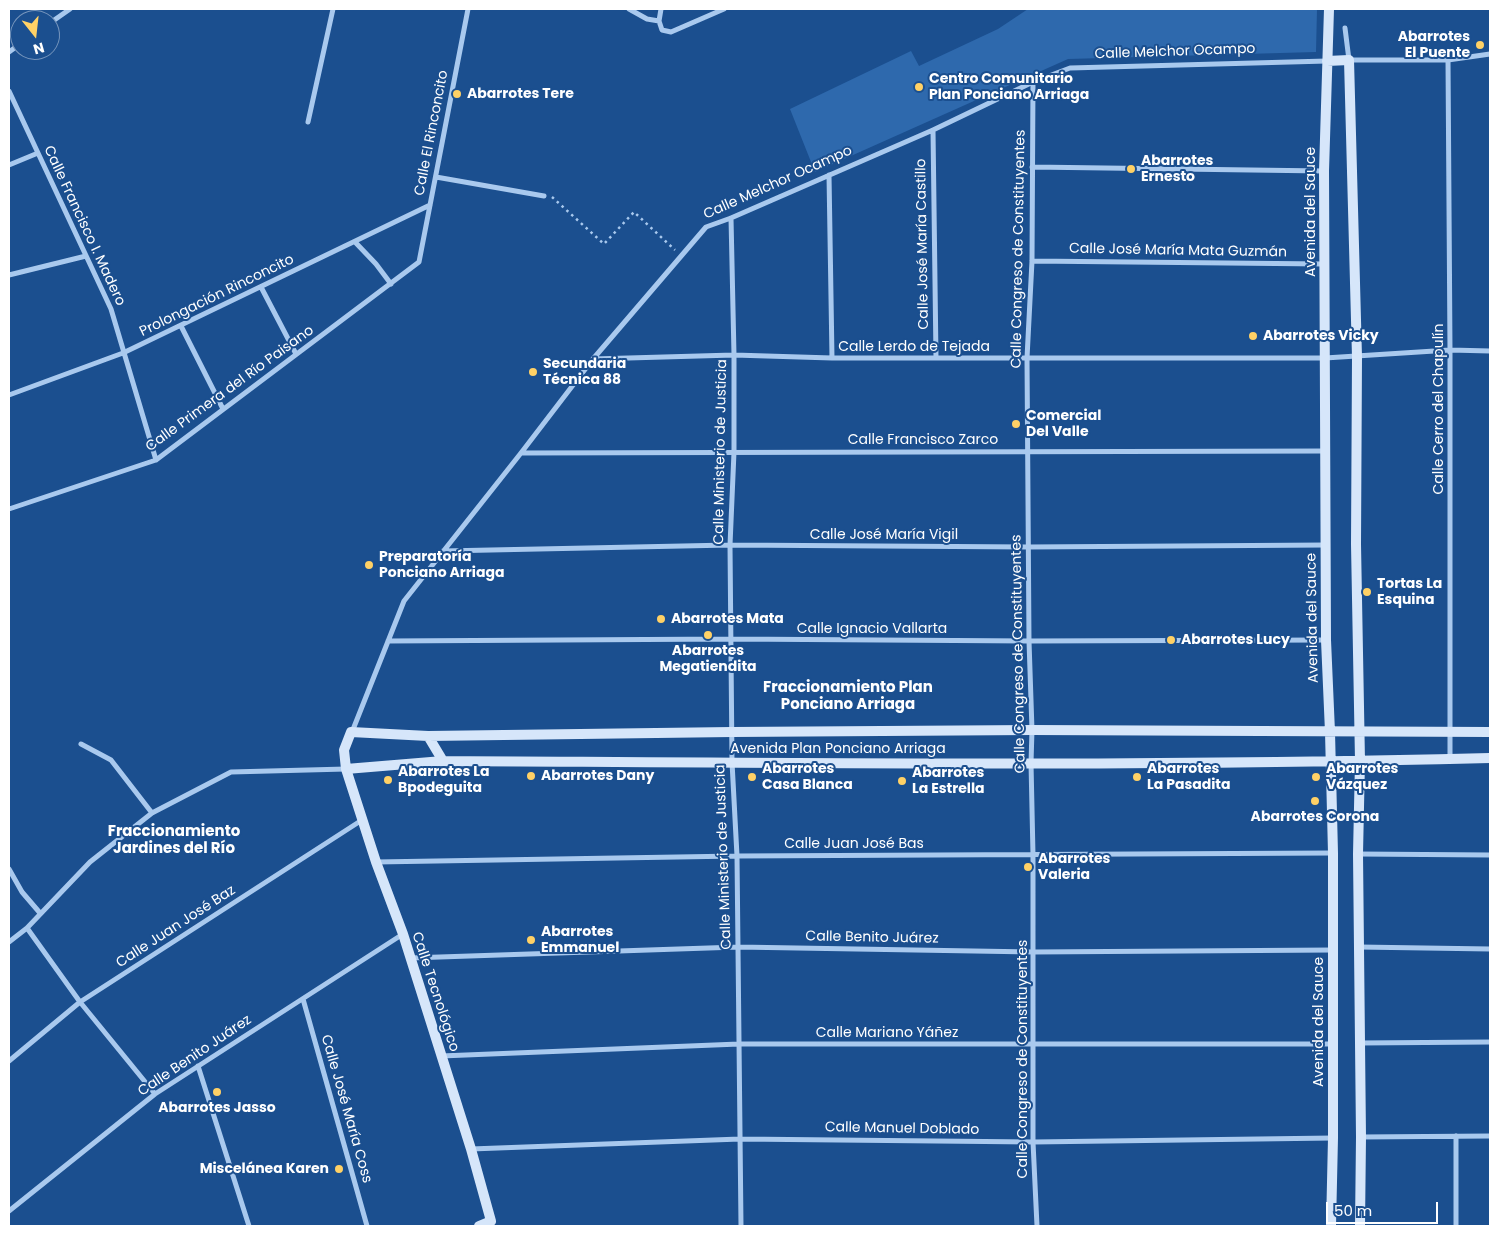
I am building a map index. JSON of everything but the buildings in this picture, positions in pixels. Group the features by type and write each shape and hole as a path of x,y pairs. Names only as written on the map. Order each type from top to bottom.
{"street":[{"path":"308,122 333,9"},
{"name":"Calle El Rinconcito","path":"419,262 468,9"},
{"path":"629,9 647,19 659,21"},
{"path":"661,9 659,21 662,30 671,32 724,9"},
{"name":"Avenida del Sauce","path":"1329,11 1324,171 1324,264 1326,640 1333,853 1333,1138 1331,1226"},
{"path":"1345,28 1349,60 1357,356 1356,544 1360,761 1358,854 1360,1226"},
{"path":"1349,60 1448,60 1490,54"},
{"name":"Calle Melchor Ocampo","path":"346,769 344,750 404,601 522,453 593,359 706,227 933,130 1033,82 1070,68 1349,60"},
{"name":"Calle Cerro del Chapulín","path":"1448,60 1450,759"},
{"name":"Calle Congreso de Constituyentes","path":"1033,82 1032,261 1027,358 1028,641 1032,730 1031,763 1034,855 1033,1142 1037,1226"},
{"name":"Calle Francisco I. Madero","path":"9,91 111,308 156,460"},
{"name":"Calle José María Castillo","path":"933,130 936,358"},
{"path":"9,165 38,152"},
{"path":"1032,166 1324,171"},
{"path":"829,175 832,358"},
{"path":"436,178 544,196"},
{"name":"Prolongación Rinconcito","path":"9,395 123,353 430,205"},
{"name":"Calle Ministerio de Justicia","path":"730,218 734,355 734,452 730,545 732,762 737,856 741,1226"},
{"path":"355,242 376,264 391,284"},
{"path":"9,275 86,256"},
{"name":"Calle José María Mata Guzmán","path":"1032,261 1324,264"},
{"name":"Calle Primera del Río Paisano","path":"9,510 156,460 419,262"},
{"path":"262,287 296,354"},
{"path":"181,326 223,409"},
{"name":"Calle Lerdo de Tejada","path":"593,359 734,355 832,358 1325,358 1450,350 1490,351"},
{"name":"Calle Francisco Zarco","path":"522,453 1325,451"},
{"name":"Calle José María Vigil","path":"443,552 730,545 1028,547 1326,545"},
{"name":"Calle Ignacio Vallarta","path":"388,641 731,639 1028,641 1326,640"},
{"name":"Avenida Plan Ponciano Arriaga","path":"351,732 428,736 1032,730 1490,732"},
{"path":"428,736 443,761"},
{"path":"81,744 111,760 152,813"},
{"name":"Avenida Plan Ponciano Arriaga","path":"346,769 443,761 1031,763 1360,761 1490,758"},
{"path":"9,942 27,928 90,862 152,813 231,772 346,769"},
{"name":"Calle Tecnológico","path":"346,769 376,862 403,934 471,1149 492,1224"},
{"name":"Calle Juan José Baz","path":"9,1061 80,1002 362,820"},
{"name":"Calle Juan José Bas","path":"376,862 737,856 1333,853"},
{"path":"1358,854 1490,855"},
{"path":"9,869 22,892 40,914"},
{"path":"27,928 80,1002 155,1094"},
{"name":"Calle Benito Juárez","path":"9,1211 155,1094 403,934"},
{"name":"Calle Benito Juárez","path":"410,958 738,947 1033,952 1333,950"},
{"path":"1359,947 1490,949"},
{"name":"Calle José María Coss","path":"303,999 367,1226"},
{"path":"1360,1043 1490,1042"},
{"name":"Calle Mariano Yáñez","path":"441,1056 739,1044 1332,1044"},
{"path":"198,1066 249,1226"},
{"path":"1456,1136 1456,1226"},
{"path":"1361,1137 1490,1136"},
{"name":"Calle Manuel Doblado","path":"471,1149 740,1139 1033,1142 1333,1138"},
{"path":"479,1226 492,1224"}],"path":[{"path":"550,195 604,244 634,212 681,256"}],"shaded area":[{"name":"Centro Comunitario Plan Ponciano Arriaga","path":"1028,9 1317,9 1316,52 1068,59 815,172 790,109 911,51 919,66 998,29"}],"place":[{"name":"Abarrotes El Puente","path":"1480,45"},
{"name":"Centro Comunitario Plan Ponciano Arriaga","path":"919,87"},
{"name":"Abarrotes Tere","path":"457,94"},
{"name":"Abarrotes Ernesto","path":"1131,169"},
{"name":"Abarrotes Vicky","path":"1253,336"},
{"name":"Secundaria Técnica 88","path":"533,372"},
{"name":"Comercial Del Valle","path":"1016,424"},
{"name":"Preparatoría Ponciano Arriaga","path":"369,565"},
{"name":"Tortas La Esquina","path":"1367,592"},
{"name":"Abarrotes Mata","path":"661,619"},
{"name":"Abarrotes Megatiendita","path":"708,635"},
{"name":"Abarrotes Lucy","path":"1171,640"},
{"name":"Abarrotes Dany","path":"531,776"},
{"name":"Abarrotes Casa Blanca","path":"752,777"},
{"name":"Abarrotes La Pasadita","path":"1137,777"},
{"name":"Abarrotes Vázquez","path":"1316,777"},
{"name":"Abarrotes La Bpodeguita","path":"388,780"},
{"name":"Abarrotes La Estrella","path":"902,781"},
{"name":"Abarrotes Corona","path":"1315,801"},
{"name":"Abarrotes Valeria","path":"1028,867"},
{"name":"Abarrotes Emmanuel","path":"531,940"},
{"name":"Abarrotes Jasso","path":"217,1092"},
{"name":"Miscelánea Karen","path":"339,1169"}],"district":[{"name":"Fraccionamiento Plan Ponciano Arriaga","path":"848,696"},
{"name":"Fraccionamiento Jardines del Río","path":"174,840"}]}
